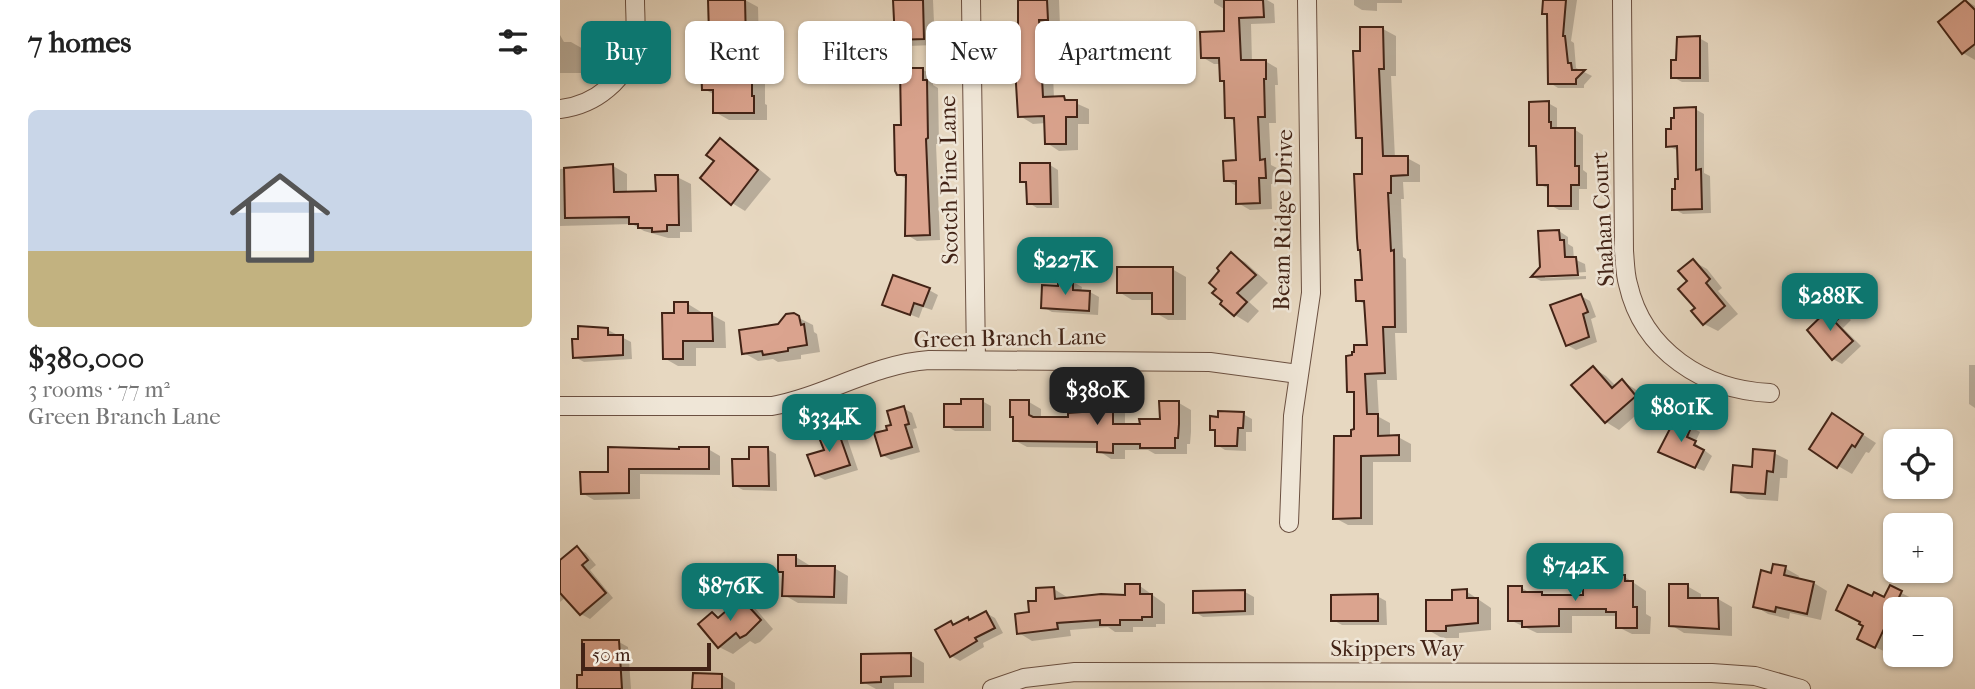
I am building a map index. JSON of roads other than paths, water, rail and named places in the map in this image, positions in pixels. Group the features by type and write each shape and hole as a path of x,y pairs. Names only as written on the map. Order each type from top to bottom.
{"street":[{"path":"560,109 593,99 615,82 623,71 634,46 635,0"},
{"name":"Scotch Pine Lane","path":"971,0 976,360"},
{"name":"Beam Ridge Drive","path":"1289,523 1290,460 1298,374 1311,293 1307,0"},
{"name":"Shahan Court","path":"1622,0 1624,251 1628,283 1635,306 1656,340 1685,367 1729,388 1770,393"},
{"name":"Green Branch Lane","path":"560,406 772,406 798,400 902,363 929,360 1210,362 1298,374"},
{"name":"Skippers Way","path":"992,689 1024,678 1066,673 1441,681 1712,673 1755,676 1801,689"}]}
